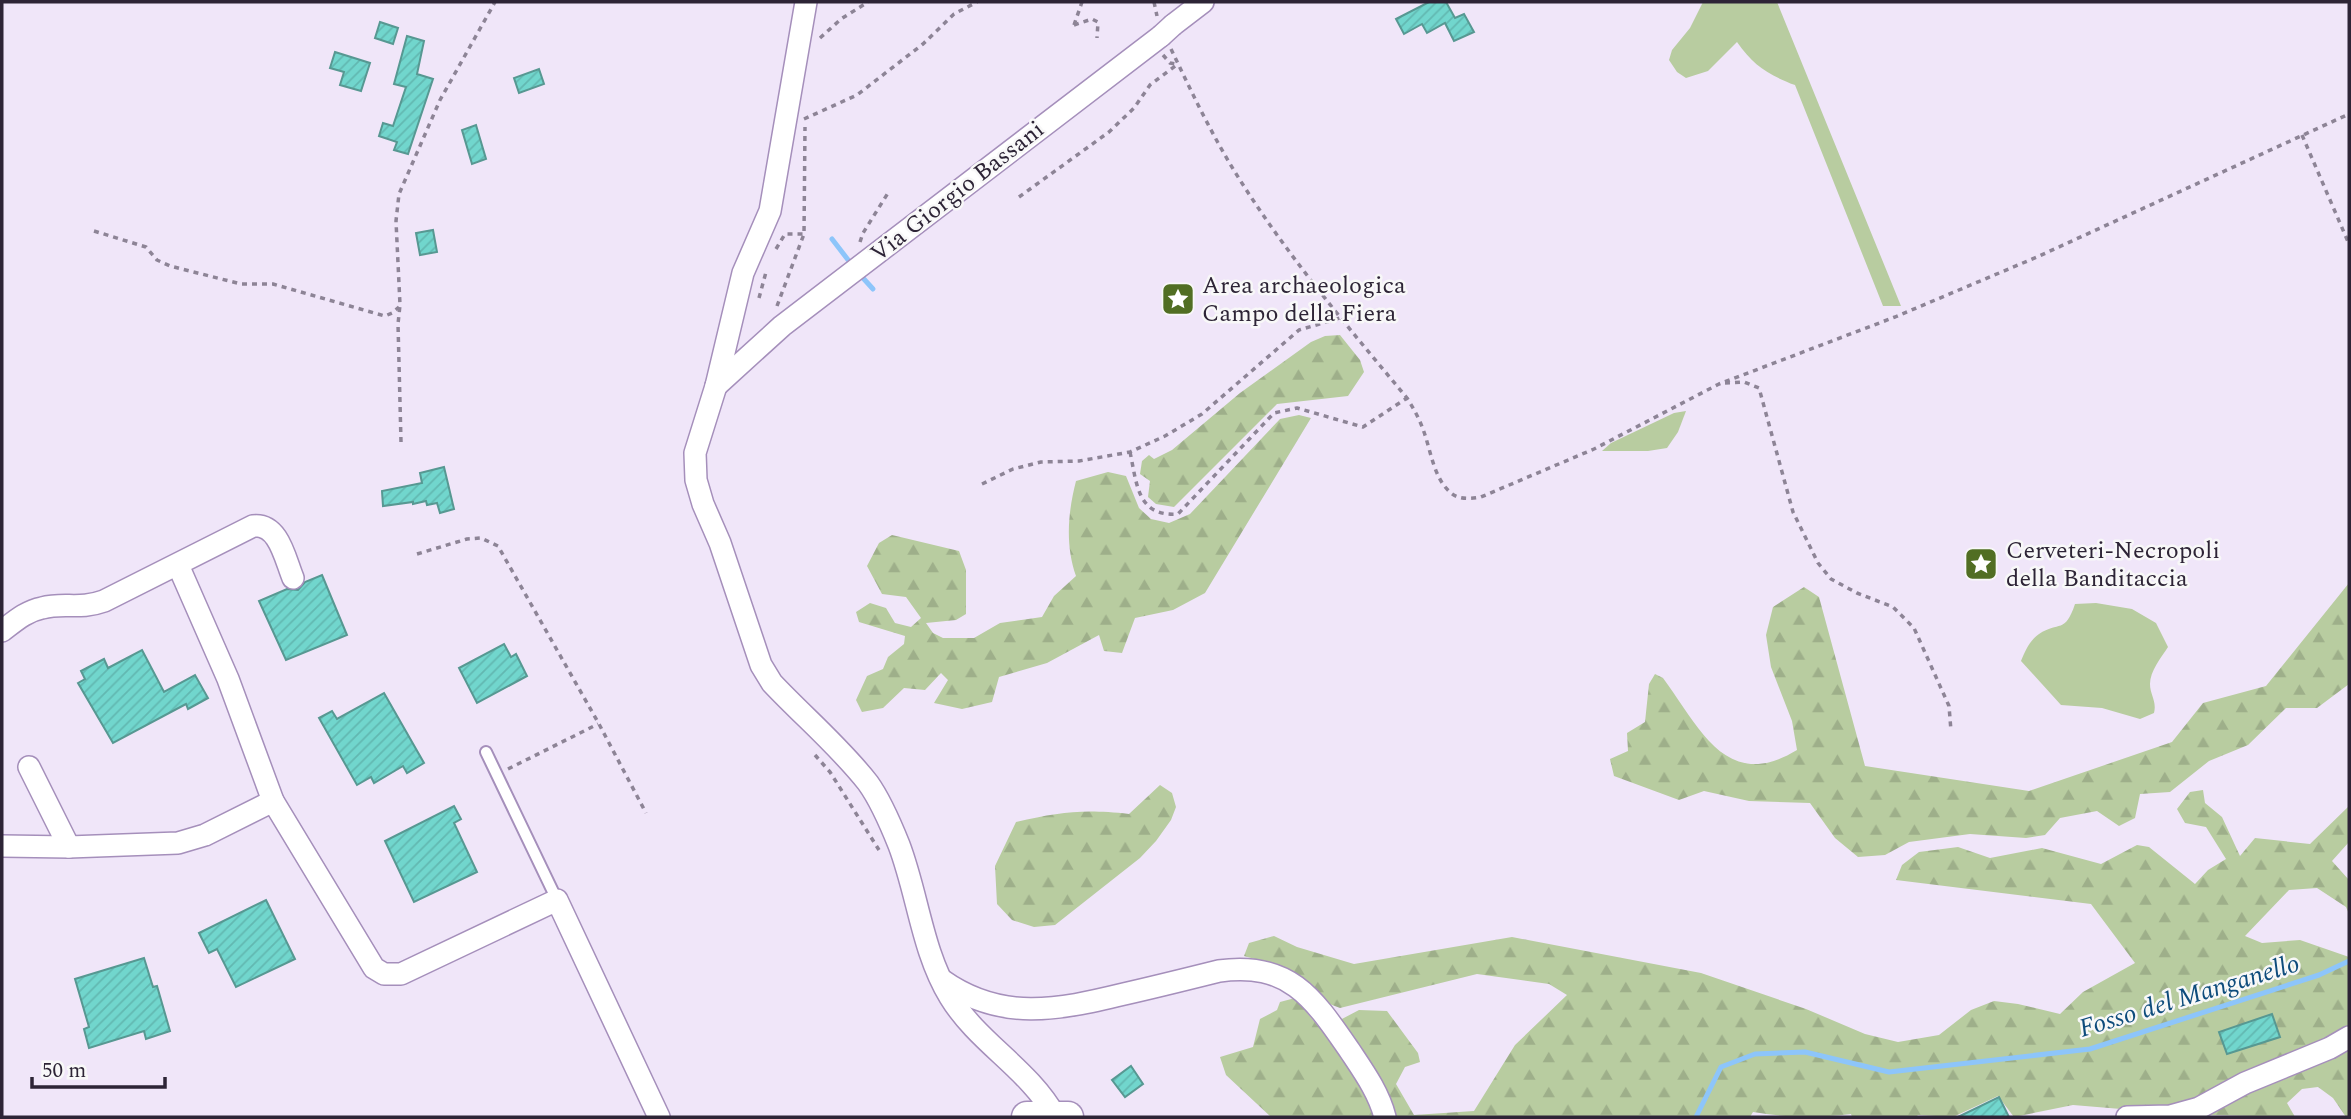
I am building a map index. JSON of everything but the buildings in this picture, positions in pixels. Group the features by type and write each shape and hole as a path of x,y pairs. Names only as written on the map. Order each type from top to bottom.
{"street":[{"path":"806,2 770,211 743,273 716,386 695,453 696,480 761,665 772,683 854,766 869,785 899,847 940,979 966,1019 1047,1102 1050,1117"},
{"name":"Via Giorgio Bassani","path":"716,386 773,334 1203,2"},
{"path":"2,631 35,610 45,607 84,607 97,603 250,528 263,526 274,534 293,578"},
{"path":"178,565 228,679 273,801 371,964 384,974 401,974 558,900 659,1117"},
{"path":"29,766 69,847"},
{"path":"2,846 69,847 190,841 273,801"},
{"path":"940,979 963,993 992,1004 1049,1010 1077,1006 1219,971 1247,969 1269,973 1300,989 1317,1004 1369,1080 1385,1117"},
{"path":"2127,1117 2170,1117 2207,1104 2245,1083 2330,1048 2349,1037"}],"lane":[{"path":"486,752 558,900"}],"path":[{"path":"401,442 396,221 399,194 440,100 495,2"},
{"path":"817,43 821,35 868,2"},
{"path":"805,118 857,95 923,44 954,15 978,2"},
{"path":"1082,2 1074,25 1092,19 1098,22 1097,38"},
{"path":"1154,2 1178,64 1206,122 1236,173 1340,318 1407,398 1443,483 1450,492 1468,499 1481,497 1594,449 1719,384 1895,317 2037,257 2349,114"},
{"path":"1019,197 1109,132 1134,108 1150,85 1178,64"},
{"path":"773,334 776,307 804,234 804,107"},
{"path":"2302,135 2349,244"},
{"path":"862,264 858,249 863,233 888,193"},
{"path":"94,231 146,247 157,260 170,266 241,284 273,284 384,316 400,305"},
{"path":"775,251 785,234 804,234"},
{"path":"757,305 766,271"},
{"path":"982,484 1013,469 1041,462 1079,461 1130,452 1165,436 1202,414 1298,330 1340,318"},
{"path":"1719,384 1744,382 1759,388 1793,512 1818,563 1831,579 1893,607 1914,628 1949,706 1951,731"},
{"path":"1130,452 1140,498 1147,506 1163,515 1178,514 1274,413 1297,408 1363,427 1407,398"},
{"path":"417,554 467,539 481,538 498,546 646,813"},
{"path":"497,775 599,724"},
{"path":"814,754 830,772 885,860"}],"green space":[{"path":"1703,2 1777,2 1901,306 1883,306 1795,85 1762,68 1737,42 1708,71 1686,78 1677,72 1669,60 1672,50 1690,28"},
{"path":"1340,335 1360,360 1364,372 1348,396 1277,404 1174,507 1156,504 1148,497 1150,481 1140,474 1142,461 1149,455 1154,459 1172,450 1240,393 1311,342 1325,336"},
{"path":"1686,411 1678,432 1667,448 1648,451 1602,451 1611,443 1674,413"},
{"path":"1299,415 1311,418 1205,593 1173,610 1135,618 1122,653 1104,651 1099,635 1047,663 999,677 992,702 962,709 934,703 948,680 941,673 925,690 904,688 883,708 862,712 856,700 867,676 883,669 888,657 904,644 905,636 859,622 856,612 870,603 886,608 895,623 911,627 921,618 906,597 882,594 867,566 879,543 892,535 959,551 966,570 966,614 956,620 926,623 933,633 943,638 974,638 1000,623 1042,617 1054,596 1076,576 1070,552 1069,528 1076,481 1108,472 1126,476 1139,508 1151,519 1169,523 1190,514 1280,419"},
{"path":"2349,583 2349,684 2317,708 2286,708 2248,745 2209,761 2170,792 2140,794 2135,818 2119,826 2097,811 2060,818 2045,835 2026,838 1970,834 1909,842 1885,855 1858,857 1835,838 1810,803 1749,801 1704,791 1679,800 1614,776 1610,759 1628,751 1627,733 1645,722 1649,684 1655,674 1663,678 1703,734 1717,749 1733,759 1751,764 1772,761 1797,750 1792,721 1771,667 1766,635 1773,607 1804,587 1819,597 1865,766 2029,791 2172,742 2203,703 2266,686"},
{"path":"2096,603 2132,609 2156,623 2168,647 2150,679 2154,713 2140,719 2102,708 2061,705 2021,661 2033,639 2068,620 2075,604"},
{"path":"1160,785 1172,793 1176,807 1171,820 1156,841 1140,858 1055,925 1034,927 1012,920 997,904 995,866 1016,822 1072,812 1129,814"},
{"path":"2203,790 2205,803 2222,817 2240,856 2255,838 2310,844 2349,806 2349,842 2332,861 2349,880 2349,914 2346,907 2317,888 2289,890 2245,936 2262,943 2300,940 2349,957 2349,1117 2346,1117 2333,1098 2318,1087 2302,1089 2287,1103 2295,1117 2210,1115 2172,1106 2145,1111 2073,1105 2014,1117 1998,1096 1953,1117 1852,1117 1851,1114 1803,1117 1753,1112 1750,1117 1271,1117 1226,1075 1220,1057 1253,1047 1260,1019 1277,1010 1280,1002 1295,998 1318,1026 1340,1020 1359,1010 1387,1011 1418,1053 1420,1062 1405,1067 1396,1084 1414,1115 1474,1111 1515,1045 1567,995 1549,984 1477,974 1340,1008 1327,1003 1279,966 1244,956 1249,943 1274,936 1297,947 1354,964 1512,937 1701,973 1806,1009 1865,1034 1898,1042 1939,1035 1971,1010 1994,1001 2060,1014 2083,992 2135,963 2091,904 1896,880 1902,865 1919,852 1958,847 1990,858 2042,848 2101,864 2137,845 2149,847 2195,884 2208,870 2226,859 2206,827 2185,823 2177,809 2190,792"}],"waterway":[{"path":"832,239 852,265"},
{"path":"863,278 873,289"},
{"name":"Fosso del Manganello","path":"1696,1117 1721,1067 1755,1054 1805,1052 1889,1072 2090,1049 2319,975 2349,961"}],"place":[{"name":"Area archaeologica Campo della Fiera","path":"1178,299"},
{"name":"Cerveteri-Necropoli della Banditaccia","path":"1981,564"}]}
